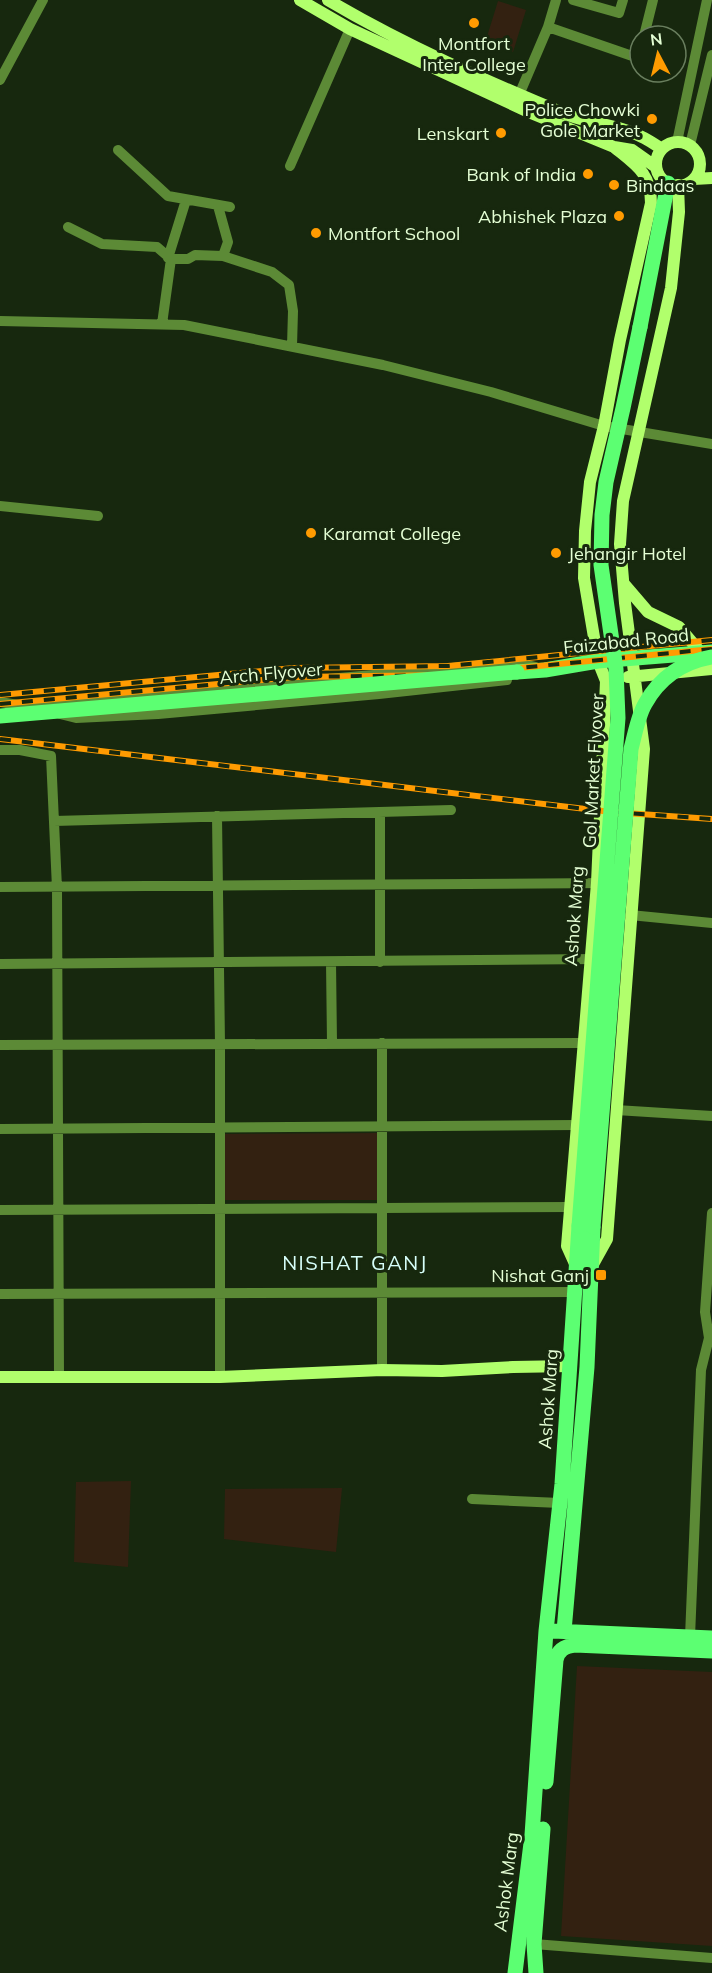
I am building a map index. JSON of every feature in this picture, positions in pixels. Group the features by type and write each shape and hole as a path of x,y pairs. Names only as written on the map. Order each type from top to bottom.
{"main road":[{"name":"Gol Market Flyover","path":"584,1267 618,718 616,669 602,565 602,515 606,482 624,408 664,203 673,184"},
{"name":"Gol Market Flyover","path":"586,1227 631,749 644,705 657,687 680,666 708,654"},
{"name":"Faizabad Road","path":"545,670 598,661 708,654"},
{"name":"Arch Flyover","path":"0,716 545,670"},
{"name":"Ashok Marg","path":"514,1973 532,1835 546,1631 560,1503 575,1292 584,1267"},
{"name":"Ashok Marg","path":"564,1631 586,1367 584,1267"},
{"path":"546,1631 712,1638"},
{"name":"Ashok Marg","path":"536,1973 534,1944 556,1660 560,1651 574,1645 712,1651"}],"street":[{"path":"0,80 43,0"},
{"path":"300,0 350,29 531,113 614,147 632,150 656,167 662,178 673,184 689,183 706,161 690,145 677,142 662,149 658,154 656,167"},
{"path":"328,0 358,18 431,54 519,94 571,116 641,136 662,149"},
{"path":"519,94 548,27 556,0"},
{"path":"573,0 619,13 623,0"},
{"path":"647,24 653,0"},
{"path":"677,142 707,0"},
{"path":"548,27 628,55"},
{"path":"290,166 350,29"},
{"path":"690,145 708,90 712,55"},
{"path":"688,88 708,90"},
{"path":"606,681 598,661 584,578 585,531 590,482 651,203 649,181 640,168 614,147"},
{"path":"118,150 168,196 224,207 228,242 223,256"},
{"path":"694,179 712,178"},
{"name":"Ashok Marg","path":"606,681 597,883 567,1246 584,1267 607,1239 644,749 620,544 623,501 671,288 679,212 673,184"},
{"path":"162,324 170,258 186,200"},
{"path":"68,227 102,244 157,247 170,258 188,259 195,255 223,256 272,272 289,285 292,298 292,346"},
{"path":"0,321 184,326 383,365 604,426 712,444"},
{"path":"0,506 98,516"},
{"path":"624,584 648,612 679,627 708,654"},
{"path":"29,706 486,665 519,663 545,670"},
{"name":"Faizabad Road","path":"606,681 634,676 712,669"},
{"path":"0,702 29,706 76,718 158,714 528,678 545,670"},
{"path":"0,750 20,750 51,756 57,888 59,1377"},
{"path":"602,783 640,782"},
{"path":"54,821 451,810"},
{"path":"380,962 381,812"},
{"path":"217,816 220,1377"},
{"path":"600,828 638,831"},
{"path":"0,887 633,884"},
{"path":"630,915 712,923"},
{"path":"0,964 627,960"},
{"path":"331,962 332,1043"},
{"path":"382,1043 382,1371"},
{"path":"0,1045 583,1043"},
{"path":"616,1110 712,1116"},
{"path":"0,1129 577,1125"},
{"path":"0,1210 571,1207"},
{"path":"690,1637 701,1370 709,1338 705,1312 712,1213"},
{"path":"0,1294 575,1292"},
{"path":"0,1377 220,1377 570,1366"},
{"path":"472,1498 560,1503"},
{"path":"534,1944 712,1958"}],"shaded area":[{"path":"498,1 526,10 513,52 485,43"},
{"path":"377,1133 377,1200 224,1200 224,1134"},
{"path":"131,1481 128,1567 74,1562 76,1482"},
{"path":"342,1488 336,1552 224,1539 225,1489"},
{"path":"577,1666 712,1672 712,1946 561,1936"}],"railway":[{"path":"0,695 294,668 448,666 712,640"},
{"path":"0,704 294,677 448,675 712,649"},
{"path":"0,739 611,812 712,819"}],"place":[{"name":"Montfort Inter College","path":"474,23"},
{"name":"Police Chowki Gole Market","path":"652,119"},
{"name":"Lenskart","path":"501,133"},
{"name":"Bank of India","path":"588,174"},
{"name":"Bindaas","path":"614,185"},
{"name":"Abhishek Plaza","path":"619,216"},
{"name":"Montfort School","path":"316,233"},
{"name":"Karamat College","path":"311,533"},
{"name":"Jehangir Hotel","path":"556,553"},
{"name":"Nishat Ganj","path":"601,1275"}],"district":[{"name":"NISHAT GANJ","path":"355,1262"}]}
